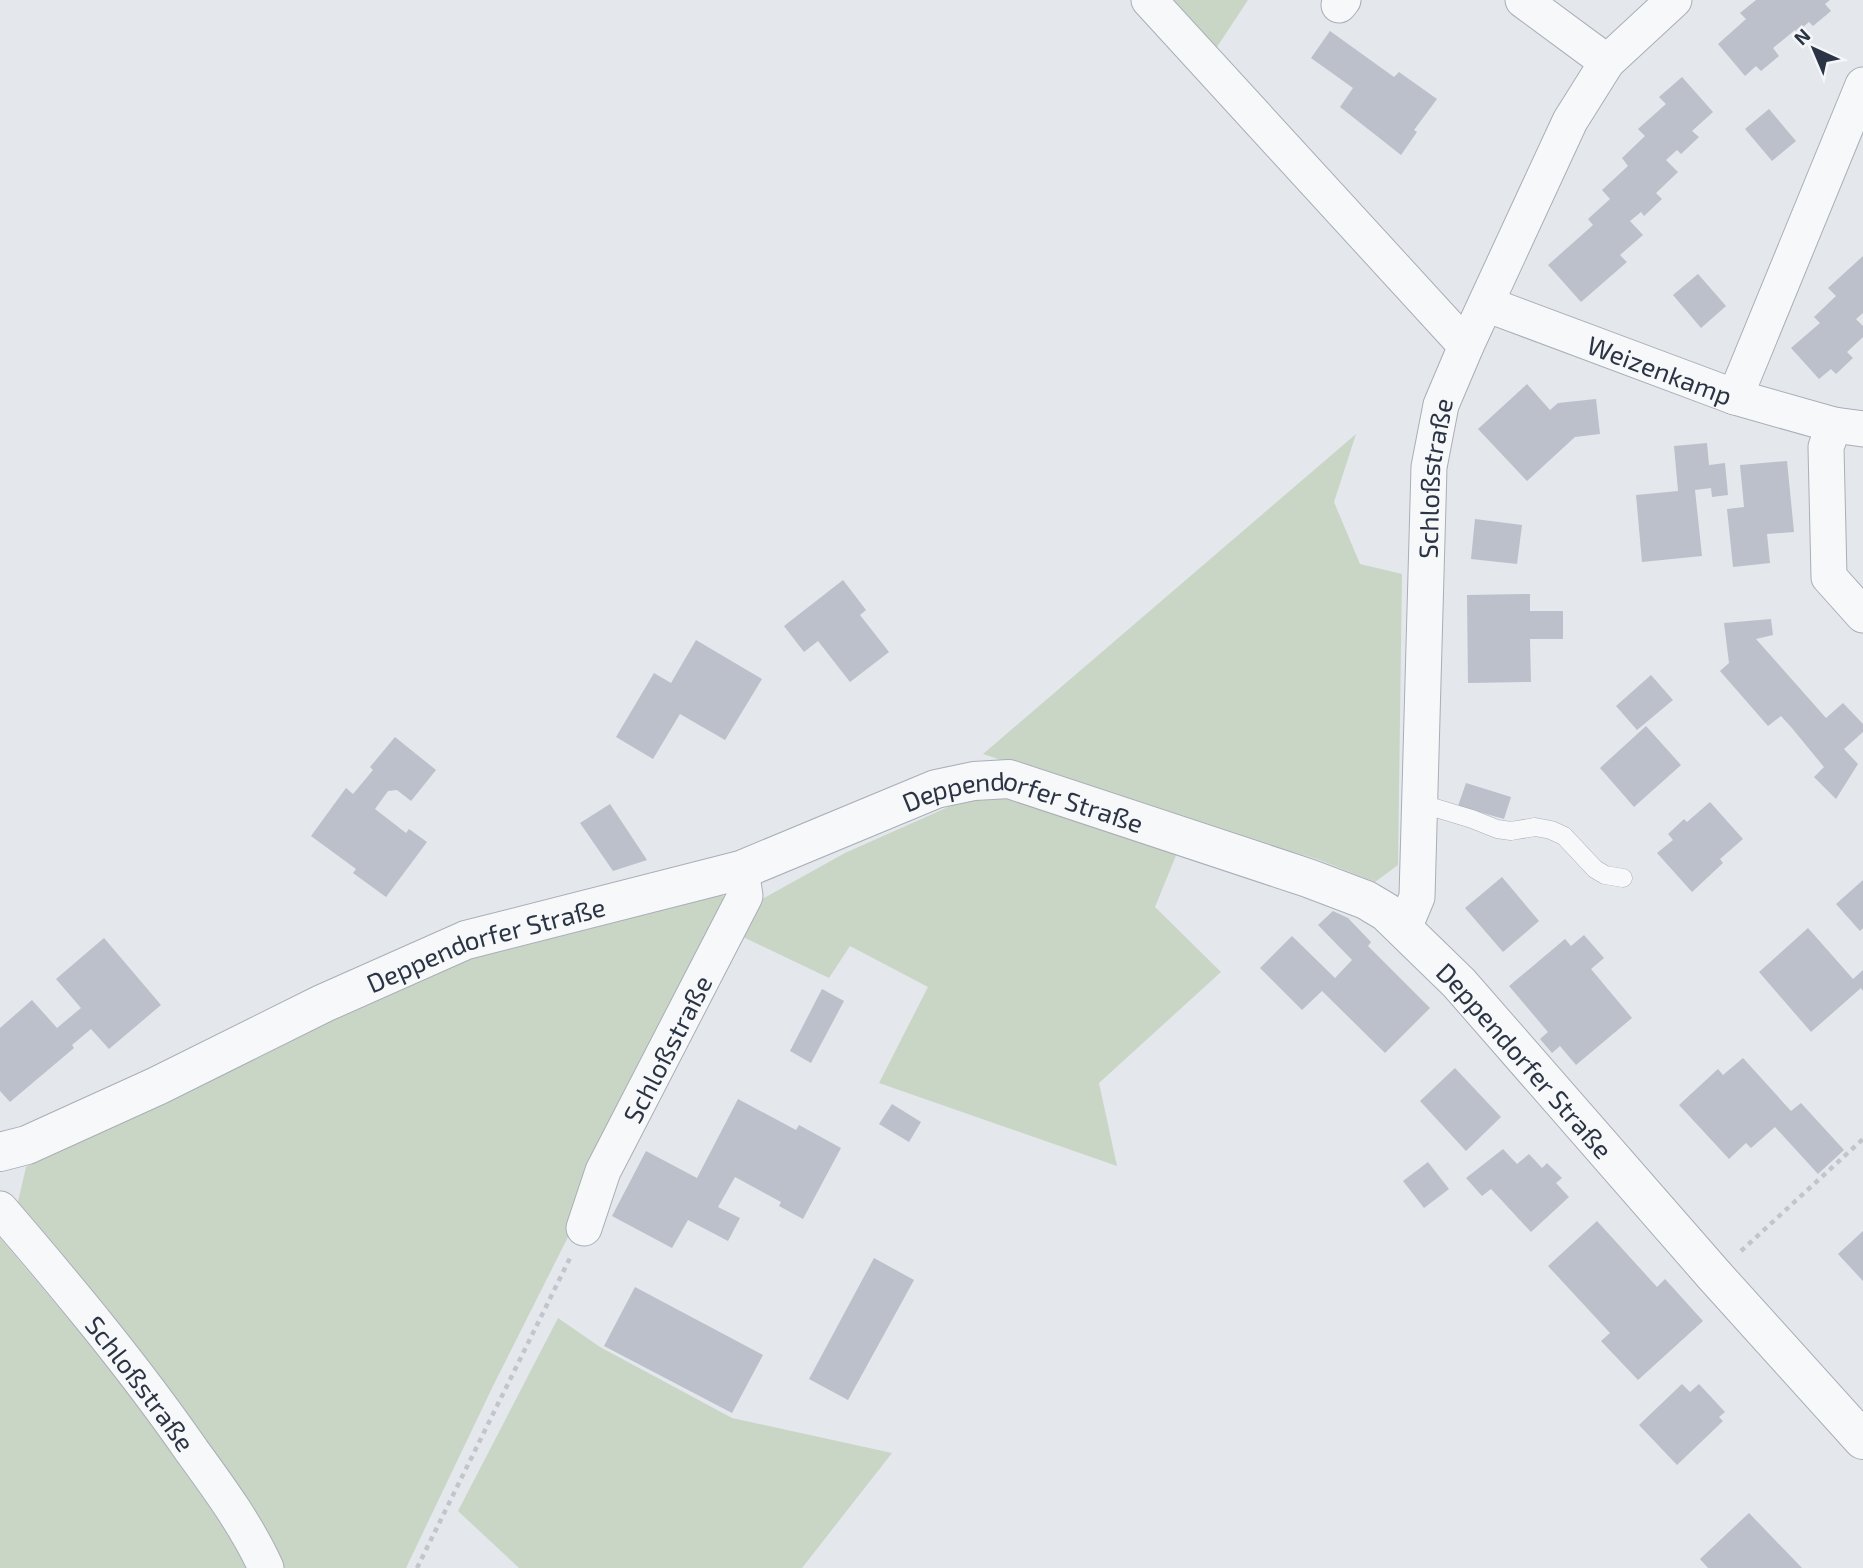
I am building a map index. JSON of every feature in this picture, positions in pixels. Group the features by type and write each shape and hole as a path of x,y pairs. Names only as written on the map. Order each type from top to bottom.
{"street":[{"path":"1149,0 1466,346"},
{"path":"1523,0 1606,62"},
{"name":"Schloßstraße","path":"1404,928 1417,897 1429,467 1441,405 1570,121 1606,62 1674,0"},
{"path":"1735,397 1863,85"},
{"name":"Weizenkamp","path":"1486,304 1735,397 1849,427"},
{"name":"Weizenkamp","path":"1849,427 1826,447 1829,577 1863,615"},
{"name":"Deppendorfer Straße","path":"0,1152 39,1140 157,1086 324,1003 466,940 741,870 936,789 974,781 1009,779 1336,888 1385,912 1459,983 1714,1275 1863,1440"},
{"name":"Schloßstraße","path":"584,1228 603,1171 745,896 741,870"},
{"name":"Schloßstraße","path":"0,1209 153,1394 234,1510 266,1568"}],"lane":[{"path":"1419,803 1497,829 1511,831 1535,827 1551,830 1564,836 1595,869 1605,875 1623,878"}],"path":[{"path":"1714,1275 1863,1139"},
{"path":"417,1568 584,1228"}],"green space":[{"path":"1164,0 1248,0 1211,56"},
{"path":"1356,434 1334,502 1360,564 1402,574 1398,865 1375,882 1317,859 1224,832 983,754"},
{"path":"975,795 1023,800 1177,853 1155,907 1221,972 1099,1083 1117,1166 879,1083 928,987 850,946 829,978 741,936 764,898 845,853"},
{"path":"718,889 726,900 571,1231 406,1568 283,1568 17,1206 26,1167 94,1129 452,961"},
{"path":"0,1238 140,1403 220,1518 247,1568 0,1568"},
{"path":"558,1318 600,1347 732,1418 892,1453 802,1568 519,1568 458,1511"}],"building":[{"path":"1756,0 1830,0 1825,4 1831,11 1813,26 1809,22 1797,32 1795,30 1773,48 1779,56 1761,71 1756,66 1745,76 1718,44 1746,19 1740,13"},
{"path":"1330,31 1394,77 1399,72 1437,99 1414,130 1417,132 1401,155 1340,107 1353,88 1311,58"},
{"path":"1682,77 1713,112 1692,131 1699,137 1681,154 1677,150 1666,160 1678,172 1656,193 1662,199 1644,216 1641,212 1630,221 1643,235 1620,255 1627,262 1581,302 1548,265 1593,225 1588,219 1610,199 1602,190 1628,166 1622,158 1645,136 1638,129 1666,104 1659,97"},
{"path":"1769,109 1796,141 1772,161 1745,129"},
{"path":"1863,256 1863,313 1856,319 1863,326 1863,337 1847,352 1853,358 1836,374 1831,369 1819,379 1791,348 1820,323 1814,317 1836,296 1828,288"},
{"path":"1698,274 1726,306 1701,328 1673,295"},
{"path":"1527,384 1550,410 1558,403 1596,399 1600,434 1575,437 1527,481 1478,429"},
{"path":"1707,443 1709,465 1725,463 1728,495 1712,497 1711,488 1695,490 1702,556 1642,562 1636,495 1678,491 1674,446"},
{"path":"1787,461 1794,532 1767,534 1770,563 1733,567 1727,509 1744,507 1740,465"},
{"path":"1475,519 1522,525 1517,564 1471,559"},
{"path":"843,580 866,610 860,615 889,652 850,682 818,641 804,652 784,626"},
{"path":"1530,594 1530,611 1563,611 1563,639 1530,639 1531,682 1468,683 1467,595"},
{"path":"1771,619 1773,635 1756,639 1826,718 1843,703 1863,724 1863,732 1844,749 1858,764 1836,799 1814,777 1824,767 1791,727 1781,716 1768,726 1720,671 1729,663 1724,623"},
{"path":"696,640 762,679 725,740 680,714 653,759 616,737 654,673 671,683"},
{"path":"1651,675 1673,700 1637,730 1616,706"},
{"path":"1646,726 1681,765 1634,807 1600,768"},
{"path":"395,737 436,770 411,801 397,790 388,791 375,809 406,833 409,829 427,842 386,897 353,873 356,869 311,836 346,788 353,794 373,770 370,767"},
{"path":"1466,783 1511,797 1504,819 1458,806"},
{"path":"1710,802 1743,839 1720,859 1723,863 1692,892 1657,853 1673,840 1668,834 1684,819 1687,822"},
{"path":"610,804 647,860 613,871 580,823"},
{"path":"1502,877 1539,921 1503,952 1465,908"},
{"path":"1863,880 1863,928 1860,931 1836,904"},
{"path":"1333,911 1348,918 1371,942 1368,946 1430,1008 1385,1053 1322,991 1302,1010 1260,968 1292,936 1335,978 1352,960 1318,925"},
{"path":"1808,928 1853,979 1863,970 1863,991 1861,988 1811,1032 1759,972"},
{"path":"1584,935 1604,958 1591,969 1632,1018 1576,1065 1560,1046 1552,1053 1540,1039 1548,1032 1509,986 1565,939 1571,946"},
{"path":"104,938 161,1005 109,1049 91,1029 72,1045 74,1048 10,1102 0,1091 0,1028 32,1000 57,1028 81,1008 56,979"},
{"path":"822,989 844,1001 811,1063 790,1051"},
{"path":"1743,1058 1791,1111 1801,1103 1844,1150 1818,1174 1775,1127 1751,1148 1746,1143 1729,1159 1679,1105 1718,1069 1723,1075"},
{"path":"1455,1068 1501,1117 1466,1151 1420,1101"},
{"path":"738,1099 796,1130 799,1125 841,1148 803,1219 779,1206 781,1202 735,1177 718,1207 740,1218 728,1241 688,1220 672,1248 612,1216 646,1151 697,1178"},
{"path":"892,1104 921,1122 909,1142 879,1124"},
{"path":"1503,1149 1517,1164 1529,1154 1542,1168 1547,1163 1562,1178 1556,1183 1569,1197 1531,1232 1491,1189 1482,1196 1466,1178"},
{"path":"1428,1162 1449,1189 1424,1208 1403,1181"},
{"path":"1597,1221 1657,1287 1665,1279 1703,1321 1638,1380 1601,1341 1610,1333 1548,1266"},
{"path":"1863,1231 1863,1281 1838,1254"},
{"path":"874,1258 914,1280 848,1400 809,1379"},
{"path":"635,1287 763,1355 732,1413 604,1346"},
{"path":"1682,1384 1690,1392 1699,1384 1725,1412 1719,1417 1723,1421 1677,1465 1639,1425"},
{"path":"1749,1513 1802,1568 1708,1568 1700,1559"}]}
